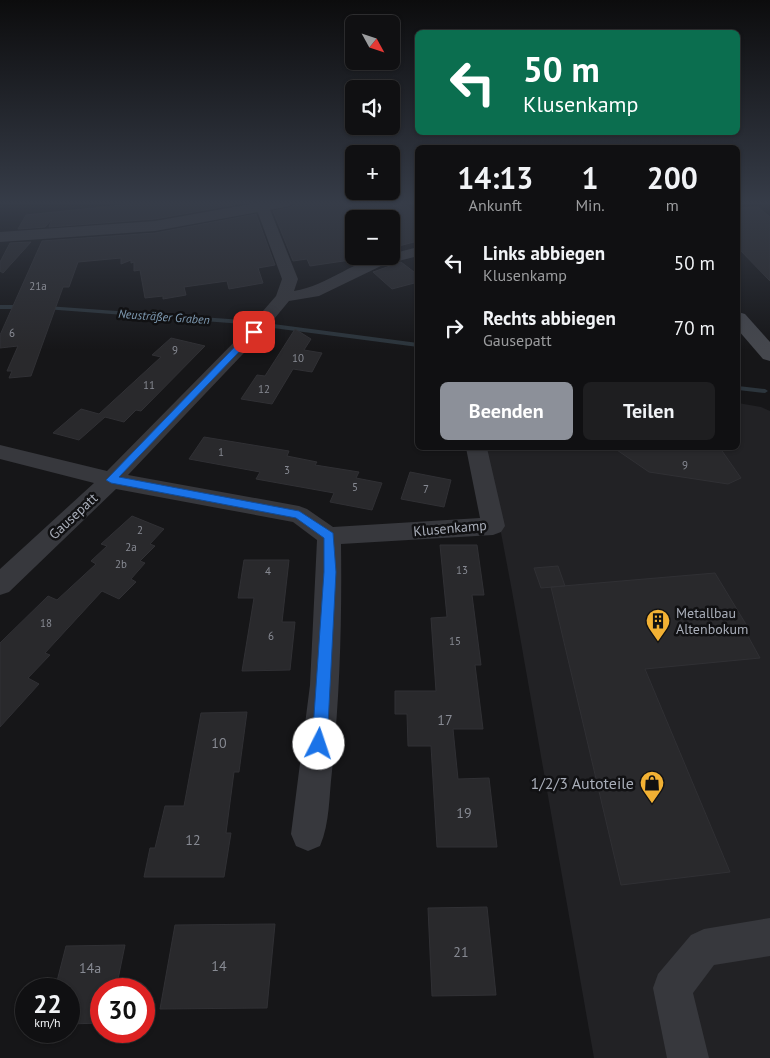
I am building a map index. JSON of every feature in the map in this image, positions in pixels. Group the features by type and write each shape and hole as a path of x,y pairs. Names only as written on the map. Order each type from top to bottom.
{"main road":[{"path":"740,320 770,354"}],"street":[{"path":"279,251 290,279 284,297 313,293 378,262 415,252"},
{"name":"Gausepatt","path":"0,585 111,480 262,324 284,297"},
{"name":"Klusenkamp","path":"329,536 493,526 477,450"},
{"path":"0,452 111,480 299,515 329,536 330,572 318,763 308,834"},
{"path":"688,1058 672,988 704,948 770,937"}],"shaded area":[{"path":"740,403 761,407 770,411 770,1058 594,1058 485,450 740,450"}],"building":[{"path":"6,251 23,251 3,273 0,271 0,262"},
{"path":"37,251 270,251 275,265 258,268 263,283 229,289 227,281 184,287 186,295 163,299 163,296 145,298 140,270 134,271 134,262 131,263 131,260 121,264 121,258 78,262 69,287 63,287 31,376 9,378 12,371 7,371 18,346 0,348 0,335"},
{"path":"289,251 345,251 345,261 310,266 307,259 293,261"},
{"path":"741,251 770,251 770,281"},
{"path":"401,262 415,273 415,283 392,289 373,272 393,265 400,265"},
{"path":"295,329 311,339 304,350 322,353 312,372 293,369 272,404 241,399 257,375 265,376"},
{"path":"171,338 205,346 141,411 136,410 124,422 105,417 79,440 53,433 81,409 99,414 161,357 152,355"},
{"path":"204,437 289,451 287,456 317,462 315,465 359,472 356,478 382,483 372,510 330,502 334,493 256,479 260,472 189,459"},
{"path":"617,450 721,450 741,478 728,484 649,472"},
{"path":"410,472 451,480 444,507 401,499"},
{"path":"132,516 164,529 150,544 155,546 140,561 145,563 131,579 136,582 119,599 102,591 45,653 50,655 28,678 39,684 0,727 0,643 48,596 57,600 96,564 91,561 107,546 101,544"},
{"path":"440,545 477,545 484,595 472,595 481,665 475,665 483,729 453,729 458,779 489,778 497,847 437,847 431,746 408,746 407,714 395,714 395,691 436,691 431,618 447,617"},
{"path":"244,560 289,560 282,622 295,622 290,670 242,671 254,598 238,598"},
{"path":"558,566 565,586 541,588 534,568"},
{"path":"715,573 747,626 743,627 760,658 645,669 730,872 621,885 551,587"},
{"path":"247,712 239,772 234,772 226,833 231,833 224,877 144,877 150,848 155,848 165,806 184,806 201,713"},
{"path":"487,907 496,995 432,996 428,908"},
{"path":"275,924 267,1008 160,1009 175,925"},
{"path":"125,945 118,978 90,978 90,1023 80,1024 80,978 58,978 66,946"}],"waterway":[{"name":"Neusträßer Graben","path":"0,307 23,307"},
{"name":"Neusträßer Graben","path":"47,308 243,322 415,345"},
{"name":"Neusträßer Graben","path":"740,388 765,391"}],"place":[{"name":"Metallbau Altenbokum","path":"658,642"},
{"name":"1/2/3 Autoteile","path":"652,804"}],"route":[{"path":"254,332 111,480 299,515 329,536 330,572 319,744"}]}
